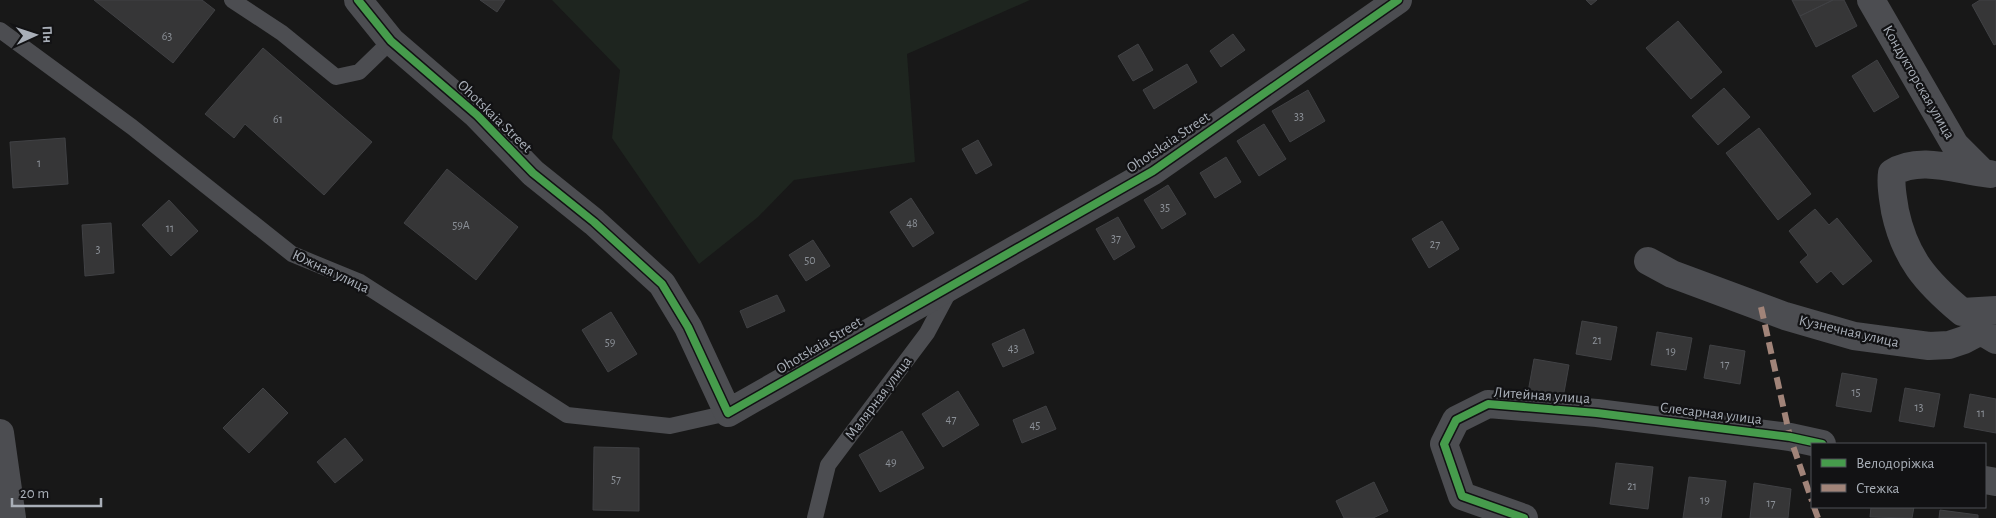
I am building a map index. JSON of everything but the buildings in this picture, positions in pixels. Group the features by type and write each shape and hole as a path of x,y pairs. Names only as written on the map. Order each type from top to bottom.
{"street":[{"name":"Ohotskaia Street","path":"358,0 391,41 477,115 533,173 594,222 662,284 688,327 728,412 769,391 954,282 1153,171 1398,0"},
{"name":"Кондукторская улица","path":"1871,0 1955,145 1990,174"},
{"path":"1990,174 1930,165 1904,165 1892,172 1890,186 1900,235 1911,256 1934,289 1962,312 1991,327"},
{"name":"Кузнечная улица","path":"1648,261 1672,274 1785,316 1854,336 1929,346 1964,340 1991,327"},
{"name":"Литейная улица","path":"1524,518 1462,496 1444,444 1456,420 1488,404 1597,412"},
{"name":"Слесарная улица","path":"1597,412 1790,437 1817,443"},
{"path":"0,433 12,518"}],"lane":[{"path":"232,0 282,33 336,77 359,72 391,41"},
{"name":"Южная улица","path":"0,30 132,127 292,254 360,282 567,415 670,426 728,412"},
{"name":"Малярная улица","path":"815,518 828,465 928,332 954,282"}],"shaded area":[{"path":"552,0 1030,0 907,54 915,162 794,180 758,217 699,264 612,138 620,70"}],"marked path":[{"path":"1761,307 1790,437 1811,498"},
{"path":"1814,508 1818,518"}],"cycle path":[{"path":"358,0 391,41 477,115 533,173 594,222 662,284 688,327 728,413 1153,171 1398,0"},
{"path":"1524,518 1462,496 1444,444 1456,420 1488,404 1597,413 1790,437 1817,443"}]}
